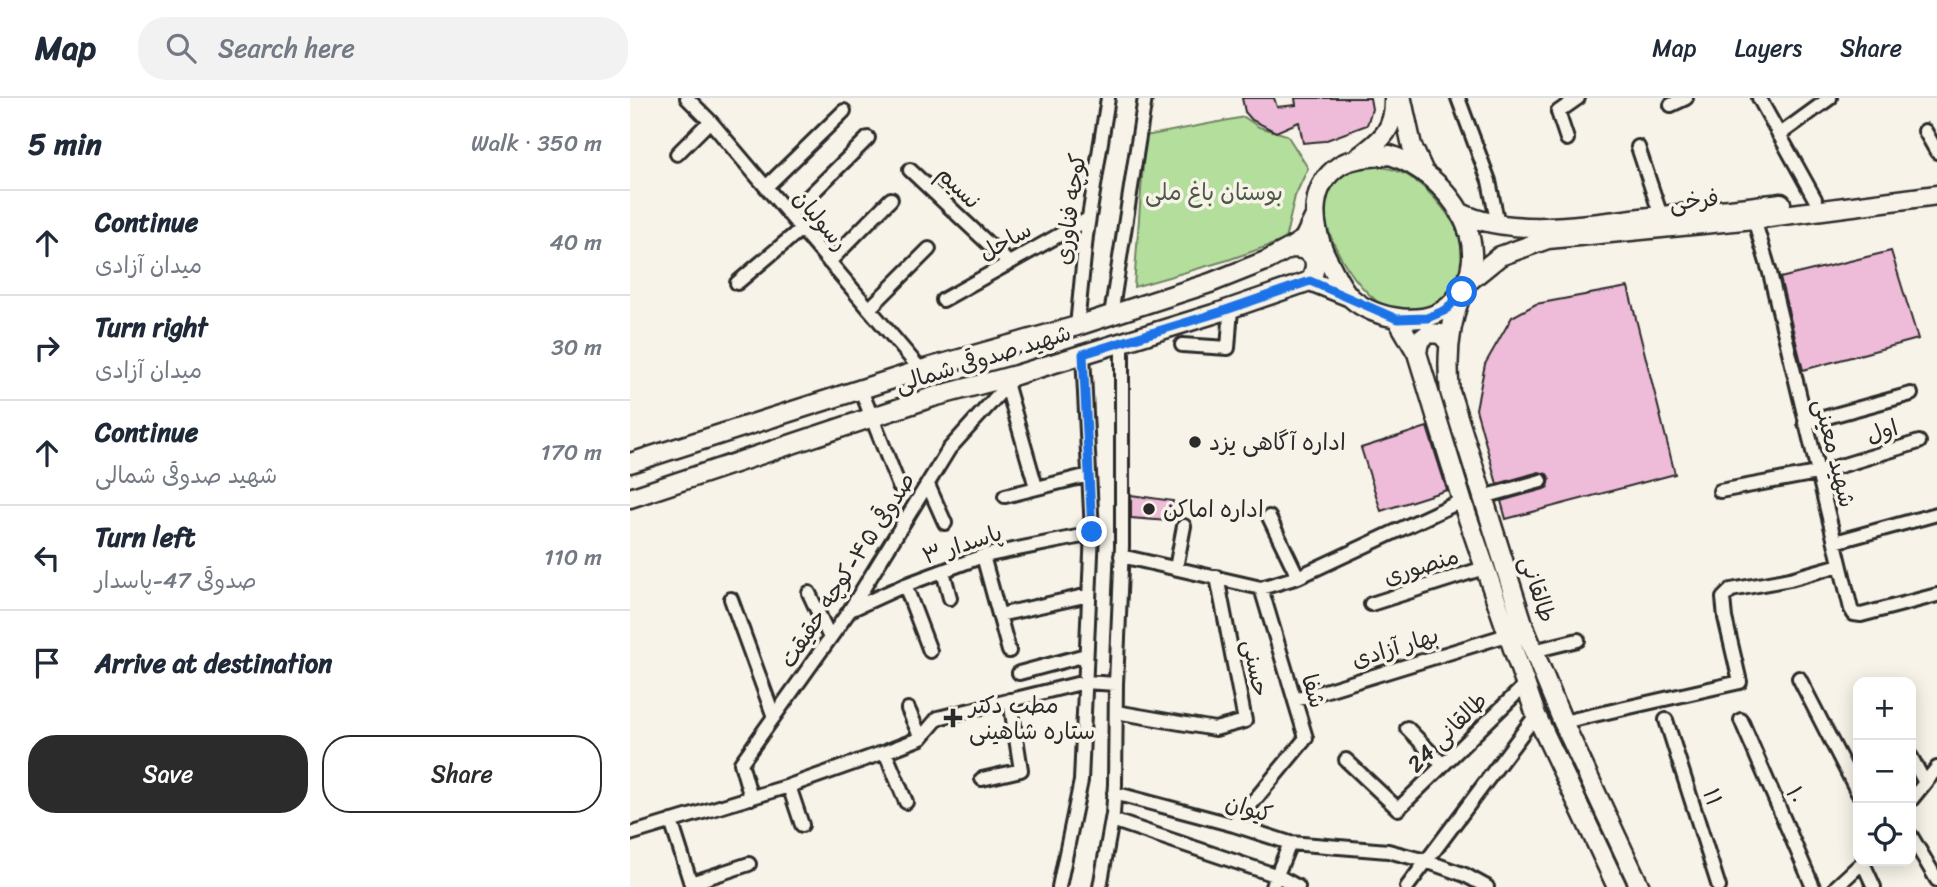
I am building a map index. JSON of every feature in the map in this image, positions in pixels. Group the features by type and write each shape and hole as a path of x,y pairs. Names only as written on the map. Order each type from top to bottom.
{"main road":[{"path":"1354,160 1388,133 1395,114 1394,98"},
{"path":"1290,248 1303,248 1314,256 1316,269 1310,281 1397,319 1427,318 1446,310 1464,288 1473,268 1474,248 1471,233 1459,212 1423,170 1412,146 1402,98"},
{"path":"1350,297 1329,262 1318,236 1314,218 1322,181 1340,165 1354,160 1390,155 1423,170"},
{"name":"فرخی","path":"1459,212 1477,221 1498,225 1546,227 1937,184"},
{"name":"فرخی","path":"1464,288 1500,256 1548,239 1754,219 1937,195"},
{"name":"شهید صدوقی شمالی","path":"630,463 921,370 1077,326 1210,283 1268,260 1290,248 1304,239 1314,218"},
{"name":"شهید صدوقی شمالی","path":"630,498 933,397 1011,381 1083,354 1231,309 1310,281"},
{"name":"طالقانی","path":"1464,288 1453,315 1449,343 1450,392 1525,630 1563,722 1640,887"},
{"name":"طالقانی","path":"1397,319 1417,353 1461,501 1536,715 1617,887"},
{"path":"1417,353 1419,341 1429,333 1441,334 1449,343"}],"street":[{"name":"رسولیان","path":"687,98 710,121 921,370"},
{"name":"کوچه فناوری","path":"1077,326 1088,219 1108,98"},
{"path":"1458,98 1489,181 1498,225"},
{"path":"1567,139 1558,112 1577,98"},
{"path":"1671,106 1686,98"},
{"path":"1759,98 1815,199"},
{"path":"1779,135 1830,98"},
{"path":"1111,315 1141,100"},
{"path":"766,187 844,111"},
{"path":"677,154 710,121"},
{"path":"1926,131 1937,152"},
{"path":"790,215 868,138"},
{"path":"1638,147 1661,216"},
{"name":"نسیم","path":"910,170 1009,263"},
{"path":"829,262 891,199"},
{"name":"ساحل","path":"943,300 1088,219"},
{"name":"شهید معینی","path":"1754,219 1851,609 1854,614 1861,615 1937,596"},
{"path":"737,283 801,229"},
{"path":"869,309 929,249"},
{"path":"1182,345 1228,348 1231,309"},
{"path":"1100,887 1114,793 1121,556 1122,342"},
{"path":"1059,887 1081,781 1092,534 1083,354"},
{"path":"1011,381 1036,488"},
{"name":"صدوقی ۴۵-کوچه حقیقت","path":"751,798 741,763 850,610 949,449 1011,381"},
{"path":"861,390 899,486"},
{"path":"1805,423 1911,394"},
{"name":"اول","path":"1720,491 1817,473 1919,442"},
{"path":"1005,496 1089,475"},
{"path":"1483,497 1541,481"},
{"path":"928,485 944,523"},
{"path":"1121,556 1261,588 1298,577 1461,501"},
{"path":"1835,542 1937,514"},
{"path":"1269,517 1298,577"},
{"path":"1176,568 1184,526"},
{"name":"پاسدار ۳","path":"850,610 905,585 983,556 1092,534"},
{"path":"983,556 1009,651"},
{"path":"1563,722 1740,682 1723,598 1731,590 1790,579 1840,565"},
{"name":"منصوری","path":"1371,604 1484,568"},
{"path":"943,571 950,598"},
{"name":"حسنی","path":"1116,712 1215,729 1245,721 1217,577"},
{"path":"905,585 930,651"},
{"name":"شفا","path":"1234,825 1306,738 1261,588"},
{"path":"809,593 830,638"},
{"path":"999,615 1089,595"},
{"path":"731,599 775,718"},
{"name":"بهار آزادی","path":"1295,700 1507,635"},
{"path":"1534,651 1578,640"},
{"path":"1019,674 1086,655"},
{"path":"1799,678 1853,783"},
{"path":"630,834 789,786 886,752 920,738 938,718 1085,682 1116,684"},
{"name":"طالقانی 24","path":"1346,760 1398,809 1525,685"},
{"path":"982,779 1021,769 1010,700"},
{"path":"908,709 920,738"},
{"path":"1407,887 1536,715"},
{"name":"۱۱","path":"1666,720 1719,887"},
{"name":"۱۰","path":"1741,720 1813,887"},
{"path":"1407,728 1443,765"},
{"path":"886,752 906,802"},
{"path":"1916,766 1924,781"},
{"path":"1916,793 1937,768"},
{"path":"789,786 802,825"},
{"name":"کیوان","path":"1114,793 1290,843 1275,882"},
{"path":"1112,820 1275,882 1298,887"},
{"path":"670,821 692,885 749,864"},
{"path":"1290,843 1388,850 1465,875 1487,887"},
{"path":"1916,844 1937,880"},
{"path":"1836,887 1860,866"},
{"path":"1866,866 1874,887"},
{"path":"1457,887 1465,875"}],"green space":[{"name":"بوستان باغ ملی","path":"1244,117 1259,127 1287,135 1308,168 1295,196 1285,240 1228,260 1134,287 1145,136"},
{"path":"1368,166 1396,170 1417,182 1441,206 1460,235 1465,266 1461,281 1440,306 1413,312 1397,312 1383,306 1368,294 1341,258 1325,217 1324,199 1330,185 1338,178 1347,172"}],"building":[{"path":"1242,98 1274,98 1277,107 1296,105 1295,98 1370,98 1372,109 1367,125 1324,141 1303,143 1299,122 1276,132 1252,120 1245,112"},
{"path":"1891,251 1918,339 1803,370 1780,278"},
{"path":"1628,287 1675,474 1506,519 1501,501 1544,489 1548,487 1550,479 1547,474 1539,472 1497,484 1476,409 1485,364 1512,317 1536,304"},
{"path":"1427,427 1447,490 1381,511 1361,448"},
{"name":"اداره اماکن","path":"1131,495 1173,501 1167,521 1131,518"}],"place":[{"name":"اداره آگاهی یزد","path":"1195,442"},
{"name":"اداره اماکن","path":"1149,509"},
{"name":"مطب دکتر ستاره شاهینی","path":"953,718"}],"route":[{"path":"1092,532 1083,354 1310,281 1397,319 1427,318 1446,310 1462,292"}]}
